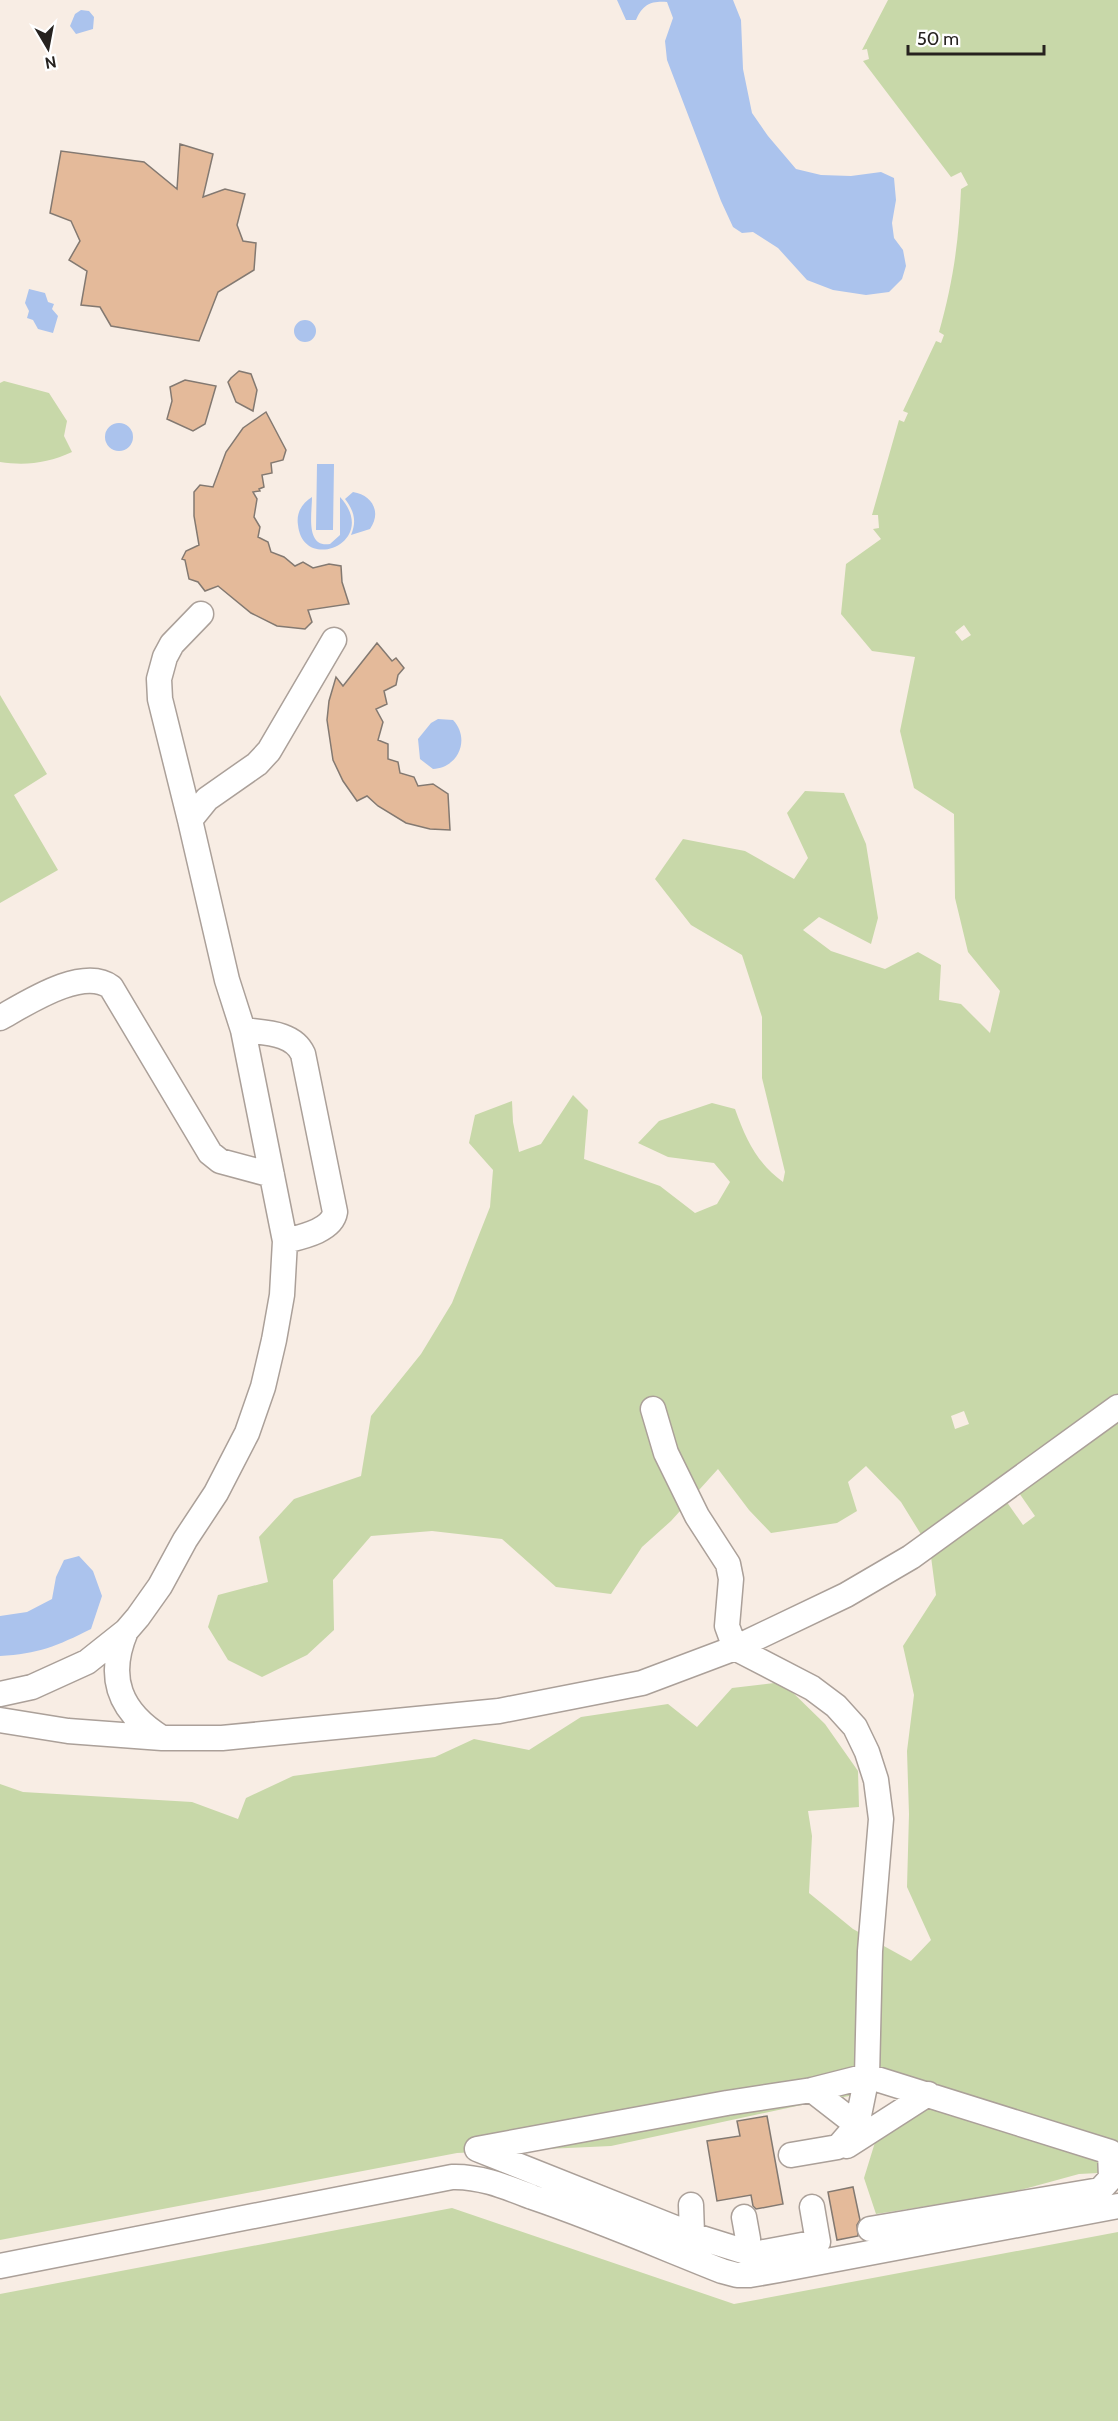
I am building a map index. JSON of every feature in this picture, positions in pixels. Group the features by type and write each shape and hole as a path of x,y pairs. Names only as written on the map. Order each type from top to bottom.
{"street":[{"path":"0,1694 32,1687 87,1662 126,1631 160,1586 185,1540 216,1493 247,1433 263,1387 274,1340 282,1295 285,1241 243,1030 226,980 160,699 159,679 165,657 172,644 201,614"},
{"path":"190,820 207,799 257,764 269,751 334,640"},
{"path":"0,1018 35,999 76,982 95,980 104,982 111,987 210,1153 220,1161 272,1175"},
{"path":"243,1030 274,1034 290,1040 299,1047 303,1054 322,1143 334,1217 321,1228 285,1241"},
{"path":"0,1720 68,1731 162,1738 222,1738 499,1711 642,1683 735,1648 846,1595 911,1557 1118,1407"},
{"path":"652,1409 666,1453 697,1516 728,1564 730,1590 728,1626 735,1648 812,1688 836,1706 855,1727 867,1752 876,1780 881,1819 870,1951 867,2076 857,2126 838,2147"},
{"path":"126,1631 120,1646 117,1670 123,1700 137,1720 162,1738"},
{"path":"812,2207 818,2242 759,2253 746,2252 692,2235 477,2149 727,2103 812,2090 867,2076 1114,2153 1112,2194"},
{"path":"812,2090 857,2126"},
{"path":"791,2154 849,2146 928,2094"},
{"path":"0,2266 452,2177 469,2176 485,2180 575,2212 737,2275 779,2270 1112,2194"},
{"path":"870,2229 1112,2194"},
{"path":"691,2205 692,2235"},
{"path":"744,2217 748,2239 746,2252"}],"green space":[{"path":"888,0 1118,0 1118,2172 1079,2174 1006,2194 876,2214 864,2178 884,2113 922,2082 611,2146 457,2153 0,2240 0,1784 23,1792 192,1802 238,1819 246,1798 293,1776 435,1757 474,1739 529,1750 581,1717 668,1704 697,1727 732,1688 782,1682 825,1724 858,1771 859,1807 808,1811 812,1836 809,1893 853,1929 911,1961 931,1940 907,1887 909,1814 907,1751 914,1695 903,1646 936,1595 930,1549 901,1502 866,1466 848,1482 857,1511 837,1523 771,1533 749,1510 718,1469 671,1521 642,1547 611,1594 556,1587 502,1539 432,1531 371,1536 333,1580 334,1630 307,1655 262,1677 228,1660 208,1627 218,1595 268,1582 259,1537 294,1499 361,1476 371,1416 421,1354 452,1303 490,1207 493,1170 469,1143 475,1115 512,1101 513,1122 519,1152 541,1144 573,1095 588,1110 584,1159 660,1186 695,1213 717,1204 730,1182 714,1163 668,1157 638,1143 659,1121 712,1103 735,1109 753,1150 766,1167 783,1182 785,1172 762,1078 762,1017 742,955 691,925 655,879 683,839 745,851 794,879 808,858 787,813 805,791 844,793 866,844 878,918 871,944 819,917 803,930 831,951 885,969 918,952 941,965 939,1000 961,1004 990,1033 1000,991 968,952 955,898 954,814 914,788 900,731 915,657 872,651 841,614 846,564 881,539 873,529 879,528 878,515 872,515 899,420 904,422 908,413 903,411 936,341 941,343 944,335 939,332 954,261 961,189 968,185 961,172 951,177 863,61 869,59 867,49 862,50","holes":["964,625 971,635 962,641 955,632","964,1411 969,1424 955,1429 951,1416","1017,1490 1035,1516 1023,1525 1004,1498"]},
{"path":"4,381 49,393 67,421 64,436 72,452 37,463 0,462 0,383"},
{"path":"0,695 47,774 14,795 58,870 0,903"},
{"path":"452,2208 734,2304 1118,2232 1118,2421 0,2421 0,2294"}],"water":[{"path":"617,0 733,0 741,20 743,69 752,113 796,169 821,175 851,176 881,172 894,178 896,200 892,223 894,238 903,250 906,266 902,279 889,292 866,295 833,290 807,280 778,248 753,232 742,233 733,227 667,60 665,41 673,18 667,2 648,5 636,20 626,20"},
{"path":"81,10 89,11 94,17 93,29 76,34 70,26 75,14"},
{"path":"29,289 45,293 48,302 54,304 52,309 58,316 53,333 38,329 33,320 27,318 29,311 25,303"},
{"path":"305,320 313,323 316,331 313,339 305,342 297,339 294,331 297,323"},
{"path":"119,423 129,427 133,437 129,447 119,451 109,447 105,437 109,427"},
{"path":"317,464 334,464 333,530 316,530"},
{"path":"353,492 370,501 375,516 370,529 351,535 354,516 345,499"},
{"path":"312,497 313,535 322,544 330,544 340,535 340,497 350,513 351,527 346,539 336,546 324,550 312,548 303,540 298,525 298,516 305,502"},
{"path":"438,719 453,720 461,736 461,744 455,758 449,764 433,769 420,759 418,739 431,723"},
{"path":"79,1556 93,1571 102,1596 91,1629 47,1648 0,1656 0,1616 27,1612 52,1599 56,1577 64,1560"}],"building":[{"path":"180,144 213,154 203,197 225,189 245,194 237,225 243,241 256,243 254,270 218,292 199,341 111,326 100,307 81,305 87,271 69,260 80,241 71,221 50,213 61,151 144,162 177,189"},
{"path":"239,371 251,374 257,390 253,411 236,402 228,382"},
{"path":"185,380 216,386 205,424 193,431 167,419 172,401 170,387"},
{"path":"266,412 286,450 283,460 271,463 272,473 262,475 264,487 259,489 260,491 253,492 257,499 254,517 260,527 258,537 268,542 271,552 284,557 295,566 303,562 313,568 329,564 341,566 342,582 349,604 308,610 312,622 305,629 277,626 251,613 218,586 205,591 198,582 189,579 185,560 182,559 186,551 199,545 194,516 194,492 200,485 213,487 226,452 243,428"},
{"path":"377,643 392,661 396,658 404,668 398,675 396,685 384,691 387,704 376,709 383,722 378,740 388,744 388,759 398,762 400,773 414,777 418,786 433,784 448,794 450,830 430,829 406,823 378,806 367,796 357,801 343,781 333,760 327,720 329,701 336,677 343,686"},
{"path":"767,2116 783,2204 756,2209 753,2206 751,2195 717,2201 707,2141 740,2136 737,2121"},
{"path":"853,2187 860,2220 857,2225 858,2236 837,2240 828,2192"}]}
